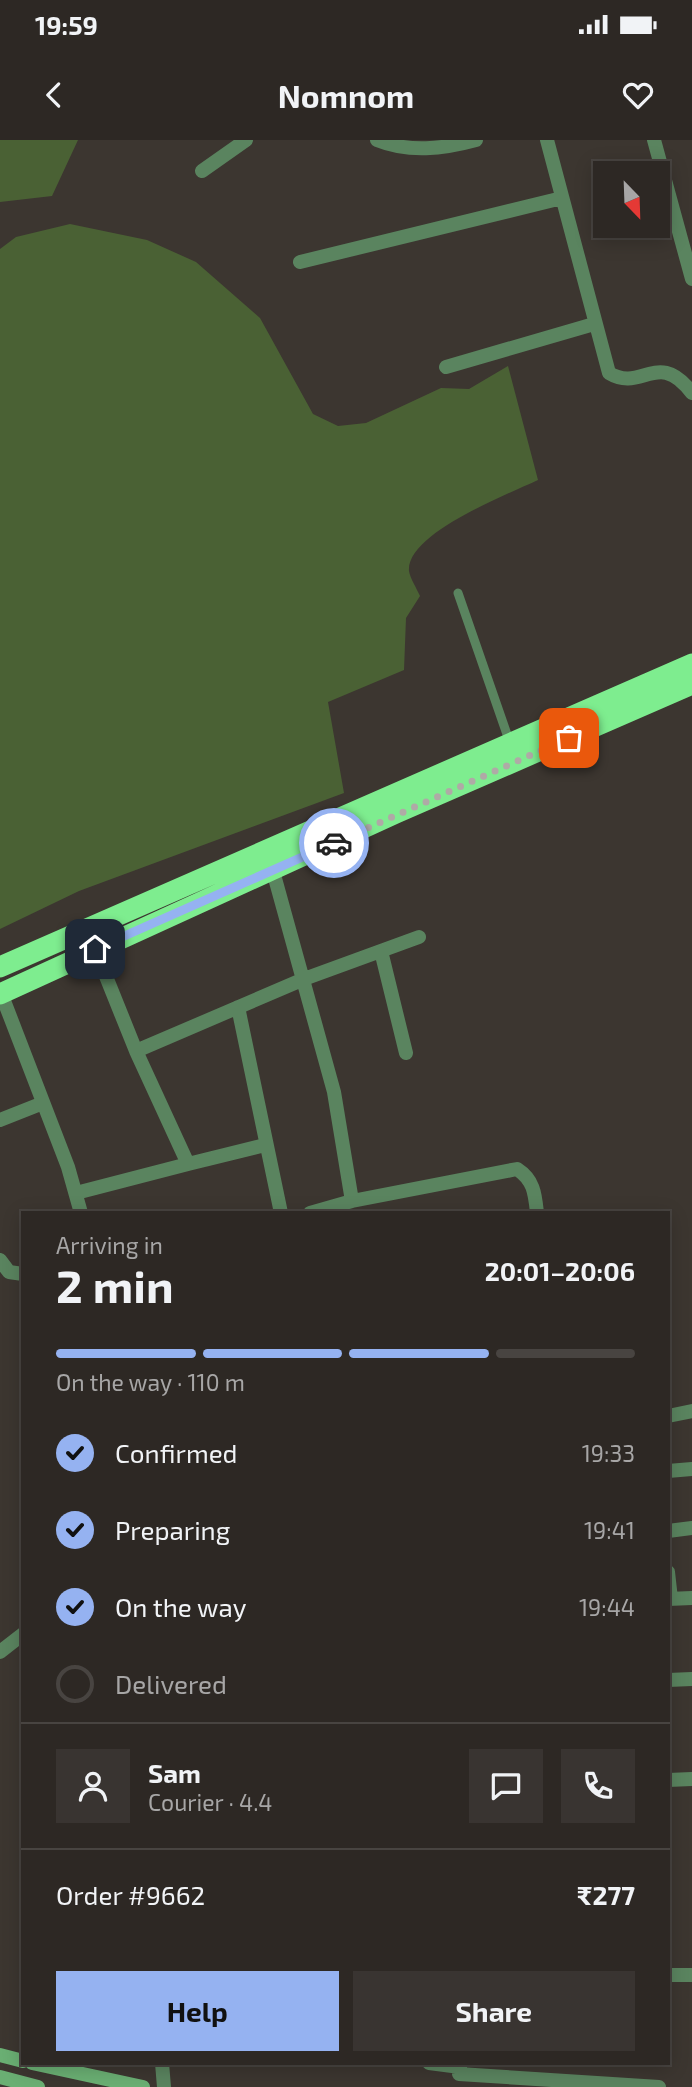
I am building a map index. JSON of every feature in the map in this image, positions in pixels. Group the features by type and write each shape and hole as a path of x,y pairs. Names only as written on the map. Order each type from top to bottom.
{"highway":[{"path":"0,967 692,664"},
{"path":"1,994 95,949 692,684"}],"main road":[{"path":"0,2055 21,2060"},
{"path":"41,2065 143,2087"},
{"path":"0,2077 38,2087"}],"street":[{"path":"202,171 246,140"},
{"path":"377,140 397,148 430,149 476,140"},
{"path":"547,140 609,373 626,378 665,371 682,379 692,393"},
{"path":"654,140 692,279"},
{"path":"300,262 562,198"},
{"path":"446,367 594,324"},
{"path":"273,871 334,1092 352,1201"},
{"path":"136,1051 304,979 419,937"},
{"path":"95,949 136,1051 188,1164"},
{"path":"381,951 406,1053"},
{"path":"1,994 80,1211"},
{"path":"238,1007 281,1211"},
{"path":"0,1119 43,1103"},
{"path":"76,1194 265,1145"},
{"path":"317,1211 352,1201 517,1170 527,1176 534,1188 537,1211"},
{"path":"0,1260 9,1272 21,1274"},
{"path":"670,1416 692,1411"},
{"path":"670,1471 692,1469"},
{"path":"670,1531 692,1528"},
{"path":"670,1598 692,1598"},
{"path":"0,1652 21,1636"},
{"path":"670,1680 692,1679"},
{"path":"670,1780 692,1779"},
{"path":"670,1975 692,1975"},
{"path":"162,2065 163,2087"},
{"path":"435,2065 459,2073 659,2087"}],"lane":[{"path":"458,593 510,743"}],"green space":[{"path":"0,140 78,140 52,196 0,202"},
{"path":"70,224 147,240 196,262 260,318 313,414 338,426 366,423 441,388 469,389 508,366 538,480 462,516 441,529 412,557 409,571 420,596 406,618 404,670 328,702 344,793 79,891 0,929 0,249 16,237"}],"way so far":[{"path":"334,843 569,738"}],"route":[{"path":"95,949 334,843"}]}
